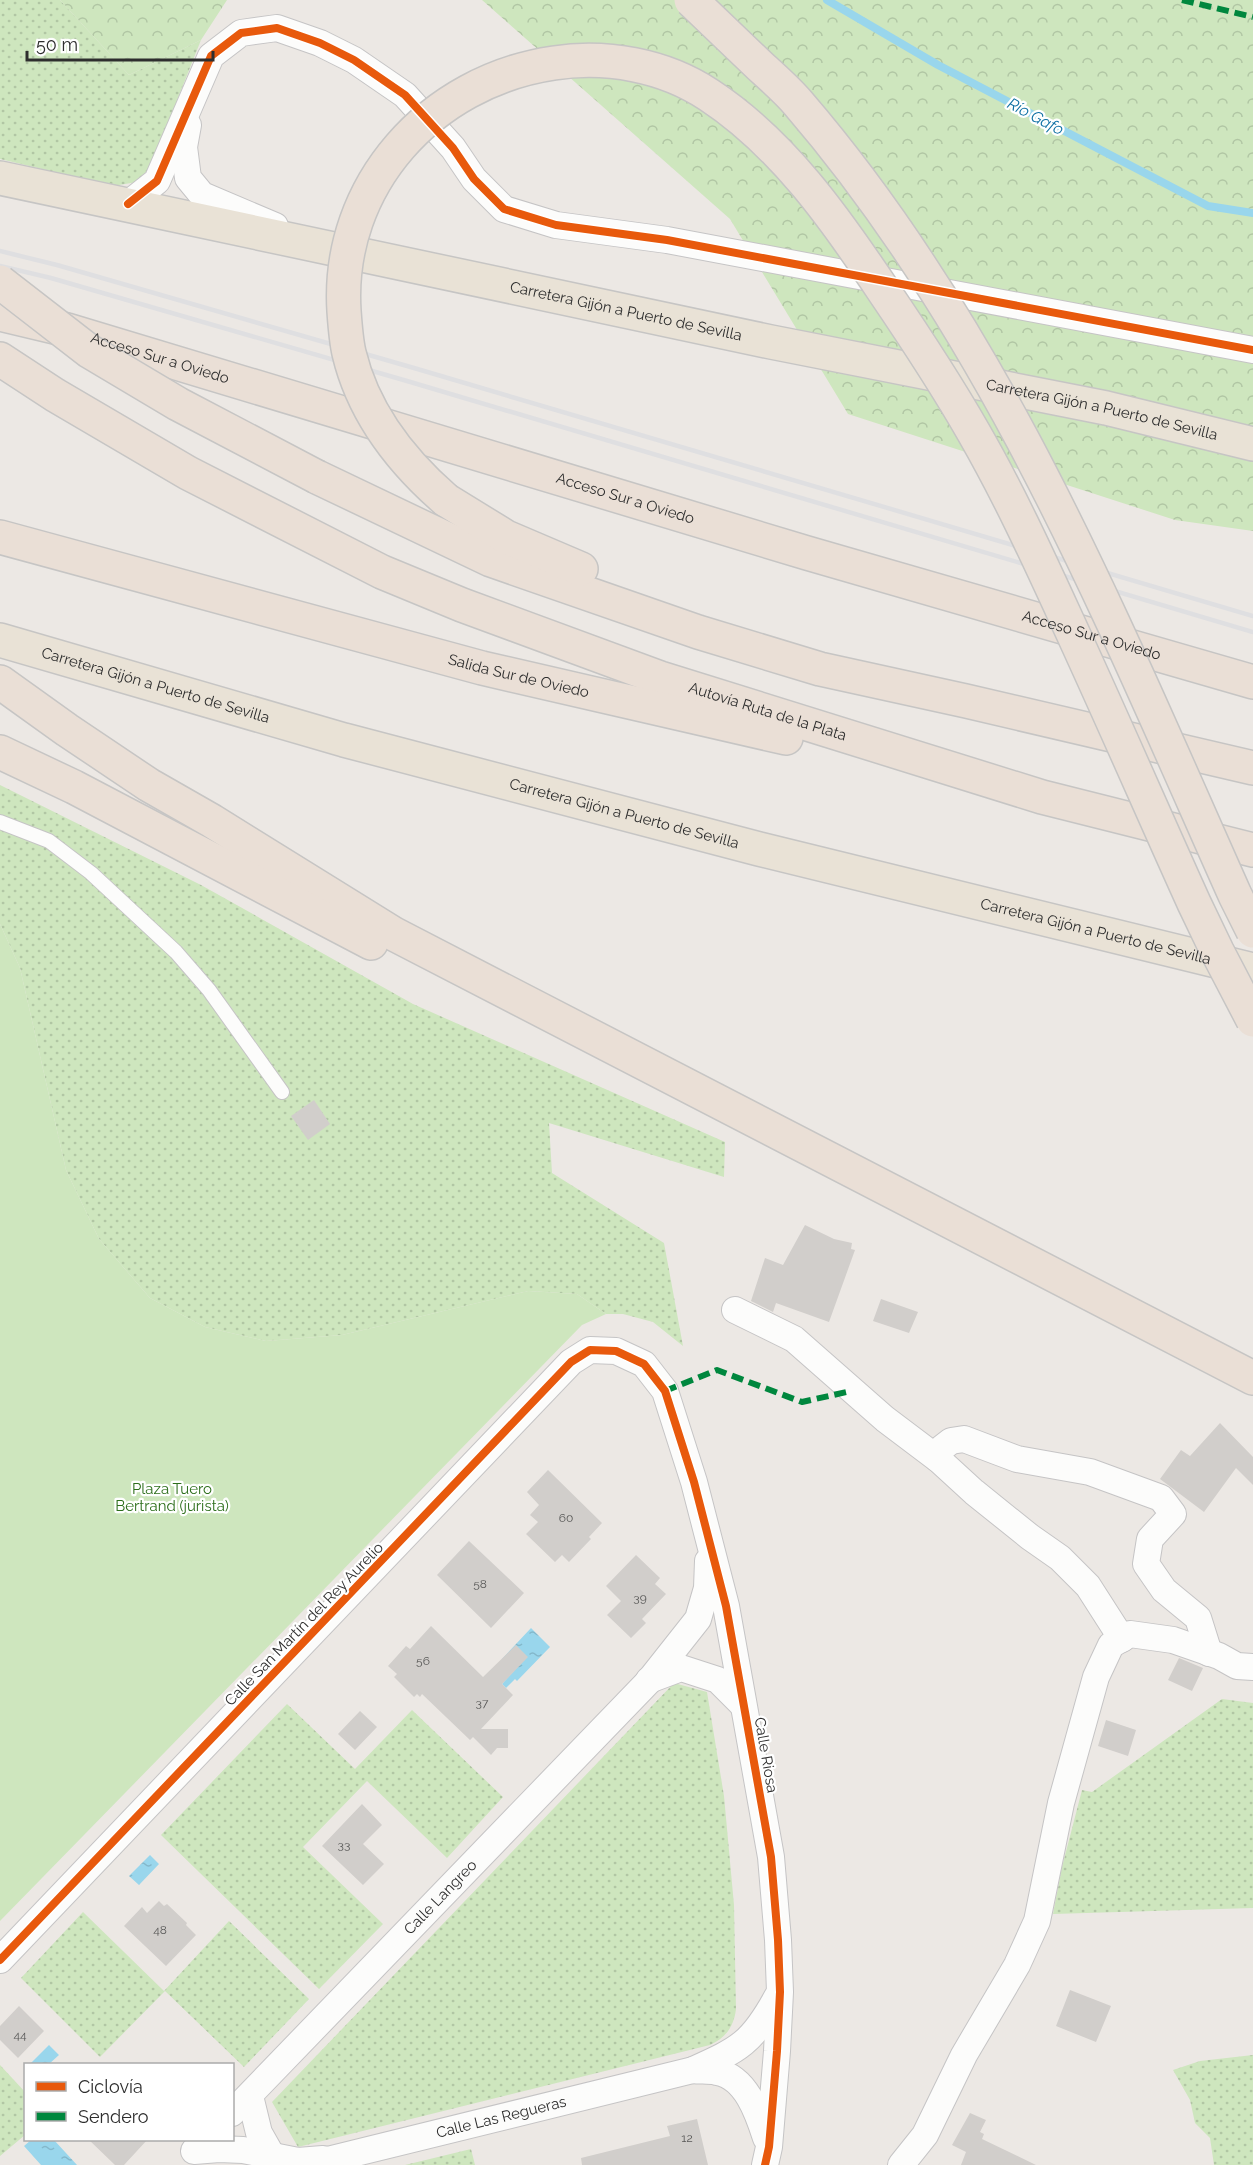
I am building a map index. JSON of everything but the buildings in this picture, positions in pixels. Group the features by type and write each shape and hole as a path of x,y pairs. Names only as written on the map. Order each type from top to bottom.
{"highway":[{"path":"691,0 796,101 888,218 948,308 1018,429 1080,550 1253,931"},
{"path":"966,700 564,563 506,537 446,500 423,479 386,435 369,405 348,351 343,292 351,234 361,206 375,179 395,151 434,114 467,93 524,69 576,60 636,64 669,75 706,92 740,118 798,174 854,246 915,336 975,435 1029,538 1194,903 1253,1020"},
{"name":"Carretera Gijón a Puerto de Sevilla","path":"0,178 771,342 1106,408 1253,444"},
{"path":"0,282 89,351 178,404 316,477 491,560 698,632 820,669 966,700 1253,768"},
{"name":"Acceso Sur a Oviedo","path":"0,314 67,330 807,553 1253,682"},
{"name":"Autovía Ruta de la Plata","path":"0,360 145,448 295,529 382,572 452,601 660,678 1042,797 1253,850"},
{"name":"Salida Sur de Oviedo","path":"0,537 482,668 1042,797"},
{"name":"Carretera Gijón a Puerto de Sevilla","path":"0,640 367,747 759,849 1253,970"},
{"path":"0,682 149,785 212,821 394,934 1253,1378"},
{"path":"0,752 84,792 504,1014 807,1147"}],"street":[{"path":"128,204 157,181 211,56 241,33 277,28 329,47 354,60 405,95 453,148 474,179 504,209 556,225 667,240 1253,350"},
{"path":"192,96 184,147 188,178 202,195 323,246"},
{"path":"735,1310 794,1339 860,1398 938,1459 974,1492 1060,1558 1088,1586 1122,1639"},
{"name":"Calle San Martín del Rey Aurelio","path":"0,1960 571,1362 590,1350 616,1351 644,1364"},
{"name":"Calle Riosa","path":"644,1364 665,1391 694,1482 709,1540 726,1606 771,1857 780,1992 767,2156"},
{"path":"938,1459 942,1448 951,1440 964,1439 1017,1459 1090,1472 1161,1498 1173,1514 1150,1539 1146,1564 1164,1590 1198,1618 1209,1653"},
{"name":"Calle Langreo","path":"241,2104 649,1681 698,1619 707,1588 709,1540"},
{"path":"901,2165 925,2135 964,2055 1017,1965 1036,1921 1061,1803 1096,1677 1111,1644 1130,1634 1173,1640 1219,1656 1237,1666 1253,1667"},
{"path":"649,1681 681,1668 718,1680 743,1705"},
{"name":"Calle Las Regueras","path":"307,2165 693,2070 722,2057 746,2042 763,2024 780,1992"},
{"name":"Calle Las Regueras","path":"693,2070 719,2072 736,2080 758,2112 767,2156"},
{"path":"241,2104 272,2156"},
{"path":"194,2152 219,2149 243,2150 298,2161 332,2158"}],"lane":[{"path":"0,822 49,841 92,873 176,952 209,990 282,1092"}],"green space":[{"path":"0,0 60,0 129,75 201,40 151,166 137,182 113,186 0,159"},
{"path":"60,0 227,0 201,40 129,75"},
{"path":"482,0 1253,0 1253,531 1175,520 848,414 730,219"},
{"path":"0,785 201,885 413,1004 725,1142 724,1177 549,1123 552,1173 664,1243 683,1346 653,1322 623,1314 606,1314 577,1294 528,1291 342,1335 266,1341 205,1327 150,1298 99,1239 66,1170 20,968 0,924"},
{"name":"Plaza Tuero Bertrand (jurista)","path":"0,924 20,968 66,1170 99,1239 150,1298 205,1327 266,1341 342,1335 528,1291 577,1294 606,1314 582,1325 0,1921"},
{"path":"674,1683 707,1692 724,1796 734,1905 736,2009 728,2031 721,2039 710,2045 298,2147 272,2102"},
{"path":"1222,1699 1253,1703 1253,1908 1053,1914 1062,1867 1082,1790 1092,1792"},
{"path":"287,1704 355,1769 412,1710 503,1797 447,1858 367,1781 303,1847 383,1924 319,1989 161,1835"},
{"path":"83,1912 164,1991 229,1921 309,1999 244,2067 165,1991 100,2057 21,1978"},
{"path":"1253,2055 1253,2165 1214,2165 1210,2138 1195,2123 1190,2100 1173,2070 1200,2061"},
{"path":"0,2065 24,2091 24,2136 0,2156"},
{"path":"471,2149 475,2165 405,2165"}],"water":[{"path":"531,1628 550,1647 517,1681 515,1679 506,1688 502,1684 514,1671 502,1659"},
{"path":"150,1855 159,1864 139,1885 129,1876"},
{"path":"49,2045 59,2055 50,2063 31,2063"},
{"path":"30,2141 55,2141 77,2165 41,2165 24,2146"}],"waterway":[{"name":"Río Gafo","path":"827,0 938,65 1208,206 1253,213"}],"railway":[{"path":"0,251 57,265 414,368 1253,616"},
{"path":"0,266 51,278 407,381 1253,632"}],"marked path":[{"path":"1182,0 1253,17"},
{"path":"665,1391 717,1370 802,1402 851,1391"}],"cycle path":[{"path":"128,204 157,181 211,56 241,33 277,28 320,43 354,60 405,95 453,148 474,179 504,209 556,225 667,240 1253,350"},
{"path":"0,1960 571,1362 590,1350 616,1351 644,1364 665,1391 694,1482 726,1606 771,1857 778,1940 780,1992 777,2051 769,2147 765,2165"}]}
